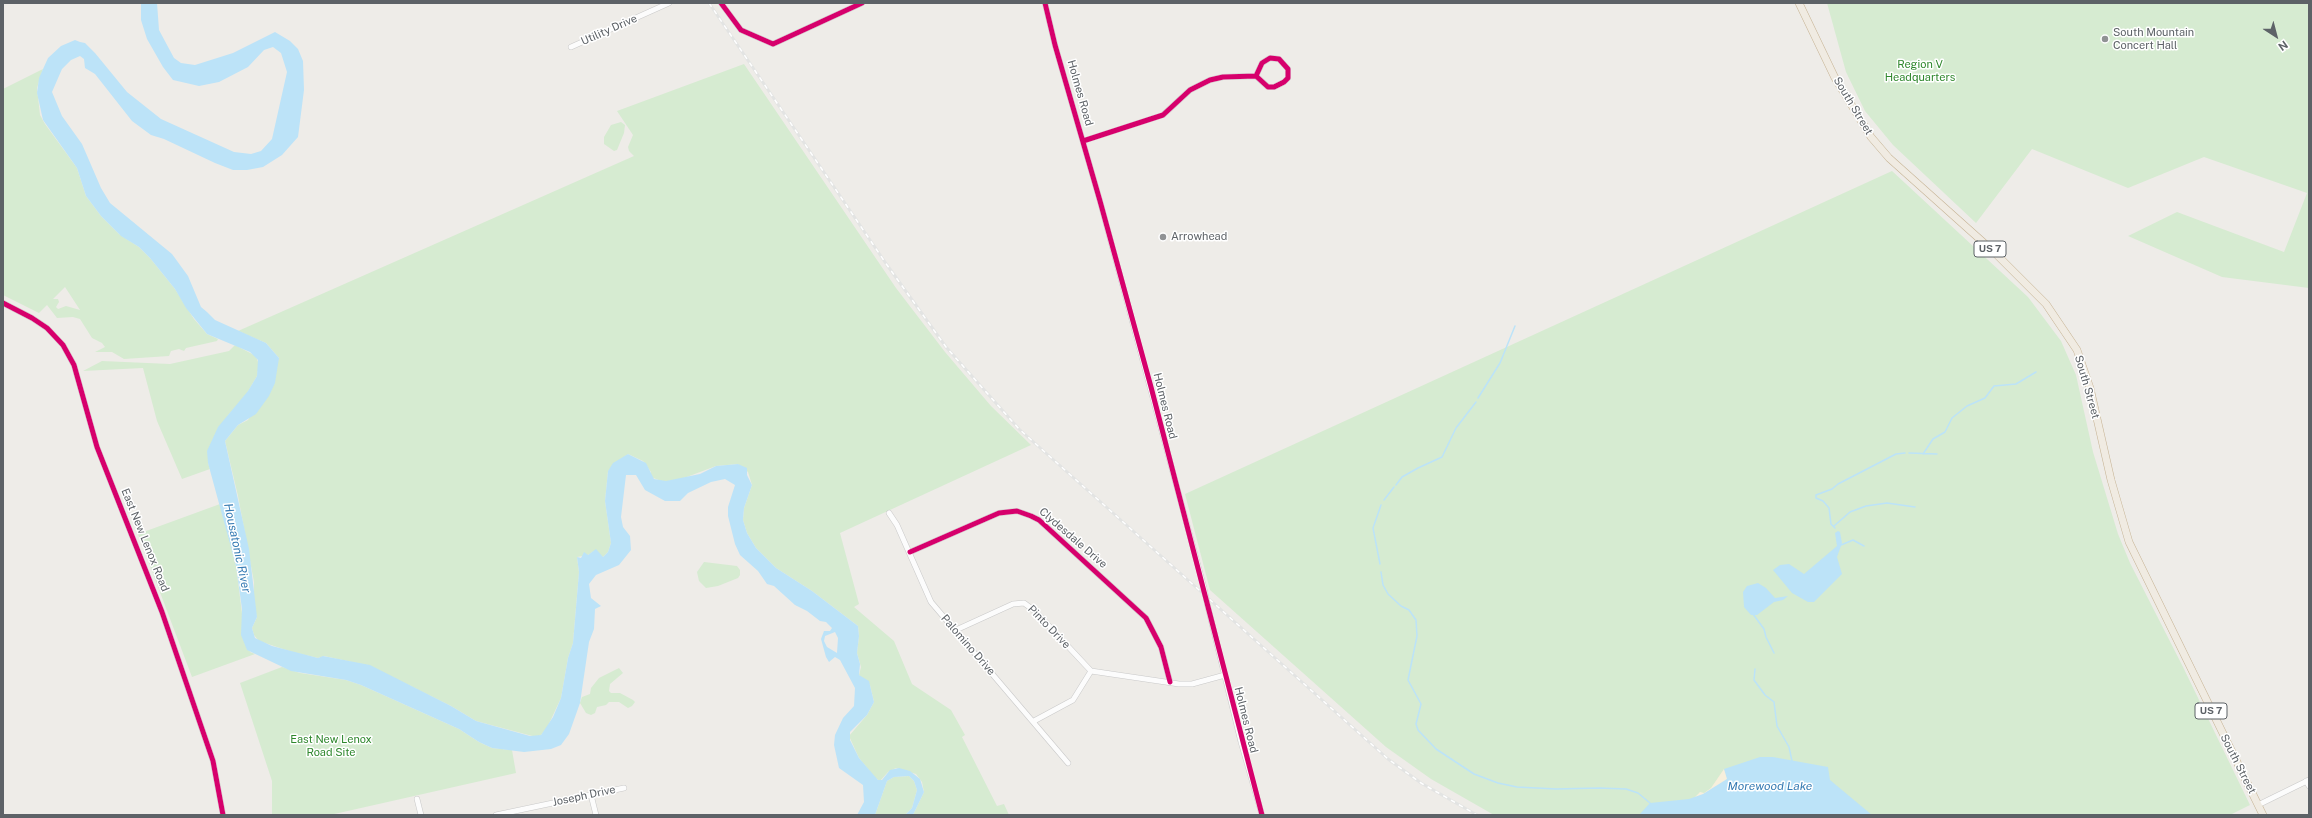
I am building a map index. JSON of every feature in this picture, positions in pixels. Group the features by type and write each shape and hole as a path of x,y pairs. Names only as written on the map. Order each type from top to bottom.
{"highway":[{"name":"South Street","path":"1799,3 1835,78 1858,119 1871,137 1889,158 1993,251 2046,304 2077,350 2090,388 2112,486 2130,542 2263,815"}],"street":[{"name":"Utility Drive","path":"570,47 669,3"},
{"path":"721,3 741,30 773,44 862,3"},
{"name":"Holmes Road","path":"1045,3 1204,588 1224,674 1262,815"},
{"path":"1083,141 1162,115 1190,90 1210,80 1256,76 1268,87 1274,87 1284,82 1288,78 1288,69 1279,59 1270,58 1262,63 1256,76"},
{"name":"East New Lenox Road","path":"3,303 32,318 47,328 63,345 74,365 97,447 162,612 213,761 223,815"},
{"name":"Clydesdale Drive","path":"910,552 999,513 1017,511 1031,516 1039,520 1146,618 1161,647 1170,682"},
{"name":"Palomino Drive","path":"889,513 910,552 930,599 1068,763"},
{"name":"Pinto Drive","path":"956,630 1013,604 1024,603 1035,611 1091,671"},
{"path":"1034,721 1073,700 1091,671 1192,684 1224,674"},
{"path":"2258,805 2308,780 2309,786"},
{"name":"Joseph Drive","path":"496,815 624,788"},
{"path":"591,795 596,815"},
{"path":"417,799 421,815"}],"green space":[{"name":"South Mountain Concert Hall","path":"1827,3 2309,3 2309,288 2222,277 2128,236 2177,212 2284,252 2307,193 2204,157 2128,188 2032,149 1976,223 1893,145 1865,111 1846,72"},
{"path":"744,64 896,288 945,352 991,406 1031,445 840,533 859,604 854,607 894,641 912,684 951,710 965,735 962,737 997,806 1004,804 1009,815 913,815 924,792 922,782 916,774 896,768 888,772 880,781 875,778 859,758 849,736 867,715 874,702 870,685 859,675 861,667 857,653 859,636 858,626 812,591 776,568 756,548 747,533 743,520 744,508 752,485 748,472 738,464 716,466 676,481 661,481 651,477 651,472 643,461 628,454 608,471 605,501 611,543 608,552 603,557 594,551 588,555 577,557 579,572 573,643 568,658 561,698 547,728 541,735 536,737 476,721 451,706 370,666 324,656 318,658 292,652 259,641 254,635 252,628 257,617 254,608 254,582 238,496 225,441 238,425 248,420 279,358 266,343 238,331 634,156 629,151 628,147 633,135 617,111"},
{"path":"43,69 37,88 40,115 77,168 86,196 101,216 119,234 139,247 150,258 175,289 194,319 207,334 218,339 217,341 186,348 184,351 179,349 171,351 169,356 124,359 112,352 95,352 105,347 102,343 92,338 80,319 73,317 57,318 47,305 39,313 3,295 3,89","holes":["65,287 80,310 66,306 58,309 56,307 59,302 58,299 53,299"]},
{"path":"621,122 625,125 624,133 617,150 614,151 604,144 604,137 611,125"},
{"path":"1892,171 2028,297 2061,341 2076,375 2093,452 2118,534 2130,563 2183,667 2250,805 2230,815 1494,815 1431,779 1386,747 1210,590 1185,494"},
{"path":"235,345 256,356 259,365 257,376 246,395 227,417 208,463 210,469 182,479 157,421 143,368 83,371 102,361 170,364 229,351"},
{"path":"220,504 236,566 243,621 250,652 255,654 192,677 138,534"},
{"path":"704,562 737,566 740,570 740,575 738,578 718,586 706,588 699,581 697,572"},
{"name":"East New Lenox Road Site","path":"282,667 300,673 346,680 361,685 459,729 479,742 492,748 512,750 516,773 330,815 272,815 272,781 240,683"},
{"path":"619,668 623,673 610,684 609,691 611,693 620,693 635,702 628,708 619,702 609,702 606,705 597,707 595,713 591,715 586,713 580,703 582,697 590,694 591,688 599,678"},
{"path":"909,776 914,781 917,790 912,808 905,815 875,815 887,781 894,777"}],"sand":[{"path":"1724,769 1729,777 1714,795 1694,798 1700,792 1704,793 1711,788"}],"water":[{"name":"Housatonic River","path":"141,3 157,3 159,30 174,58 181,63 195,65 233,53 275,32 290,41 298,49 303,61 304,90 298,137 282,155 263,167 247,170 233,170 164,139 151,135 132,121 95,74 85,68 84,59 80,56 71,60 62,69 52,92 62,116 82,144 101,188 110,203 172,254 188,276 201,307 215,320 266,343 279,358 275,383 269,396 256,414 238,425 225,441 249,549 257,617 252,628 255,638 272,646 318,658 323,656 370,665 451,706 476,721 530,736 541,735 553,717 561,698 568,658 573,643 579,572 577,557 581,558 584,552 588,555 596,549 603,557 608,552 611,543 605,501 608,471 613,463 628,454 646,463 654,479 666,481 700,474 716,466 738,464 747,468 747,475 752,485 744,508 743,520 747,533 756,548 776,568 812,591 858,626 859,636 857,653 860,664 859,675 869,681 874,702 867,715 850,732 850,740 859,758 878,780 882,780 890,770 899,768 910,771 920,779 924,792 913,815 905,815 912,808 917,790 914,781 909,776 894,777 887,781 875,815 857,815 864,802 863,785 839,768 834,745 835,735 843,718 854,706 855,688 840,660 835,657 829,662 826,657 821,639 824,631 830,631 832,628 826,622 820,621 807,611 795,605 774,586 767,584 758,571 740,555 735,544 728,516 728,507 735,485 725,479 711,482 688,493 680,501 665,501 645,490 636,475 626,475 621,517 623,527 630,536 631,550 619,565 596,575 589,584 591,598 601,606 595,609 594,629 589,642 580,703 569,734 561,745 551,749 524,752 492,748 479,742 459,729 361,685 346,680 291,671 247,650 241,635 242,609 236,566 208,463 207,451 218,427 248,391 257,376 258,360 250,352 207,334 186,308 175,289 150,258 139,247 121,236 101,216 86,196 77,168 43,120 37,93 39,78 48,58 61,46 75,40 85,43 127,92 161,119 234,152 251,154 261,151 272,139 287,72 281,53 273,47 264,50 248,67 219,82 199,86 173,80 163,67 147,39 141,20","holes":["835,632 838,638 837,653 827,647 824,641 825,636"]},
{"path":"1838,531 1840,532 1842,543 1837,557 1842,574 1814,602 1808,602 1792,593 1773,570 1780,565 1789,564 1804,574 1837,546 1835,533"},
{"path":"1758,583 1766,588 1775,598 1788,596 1783,600 1774,602 1757,615 1751,615 1744,607 1743,592 1747,586"},
{"name":"Morewood Lake","path":"1760,757 1773,757 1828,767 1830,780 1872,815 1639,815 1650,803 1689,799 1703,794 1727,779 1724,769"}],"waterway":[{"path":"1478,398 1500,363 1515,326"},
{"path":"1923,454 1933,439 1945,432 1952,418 1967,406 1985,398 1994,386 2016,384 2036,372"},
{"path":"1396,485 1402,477 1442,457 1456,428 1476,402"},
{"path":"1835,528 1831,524 1829,508 1823,501 1816,498 1816,495 1832,489 1838,484 1896,454 1905,453"},
{"path":"1909,453 1937,454"},
{"path":"1384,500 1394,487"},
{"path":"1834,526 1850,512 1866,506 1887,503 1915,507"},
{"path":"1380,564 1373,528 1381,505"},
{"path":"1841,545 1853,540 1864,546"},
{"path":"1381,572 1383,585 1388,594 1401,606 1409,610 1416,620 1417,636 1408,680 1421,704 1416,724 1418,730 1436,749 1474,774 1498,783 1517,787 1556,789 1626,789 1638,793 1650,803"},
{"path":"1753,614 1764,629 1766,637 1774,653"},
{"path":"1755,669 1754,680 1765,695 1774,702 1777,726 1789,747 1792,761"}],"railway":[{"path":"709,3 887,265 946,347 1019,429 1388,759 1421,783 1477,815"}],"cycle path":[{"path":"721,3 741,30 773,44 862,3"},
{"path":"1045,3 1055,45 1151,387 1262,815"},
{"path":"1083,141 1163,115 1190,90 1210,80 1223,77 1256,76 1262,63 1270,58 1279,59 1288,69 1288,78 1284,82 1274,87 1268,87 1256,76"},
{"path":"3,303 32,318 47,328 63,345 74,365 97,447 162,612 213,761 223,815"},
{"path":"910,552 999,513 1017,511 1031,516 1039,520 1146,618 1161,647 1170,682"}],"place":[{"name":"South Mountain Concert Hall","path":"2105,39"},
{"name":"Arrowhead","path":"1163,237"}],"park label":[{"name":"Region V Headquarters","path":"1920,71"}]}
